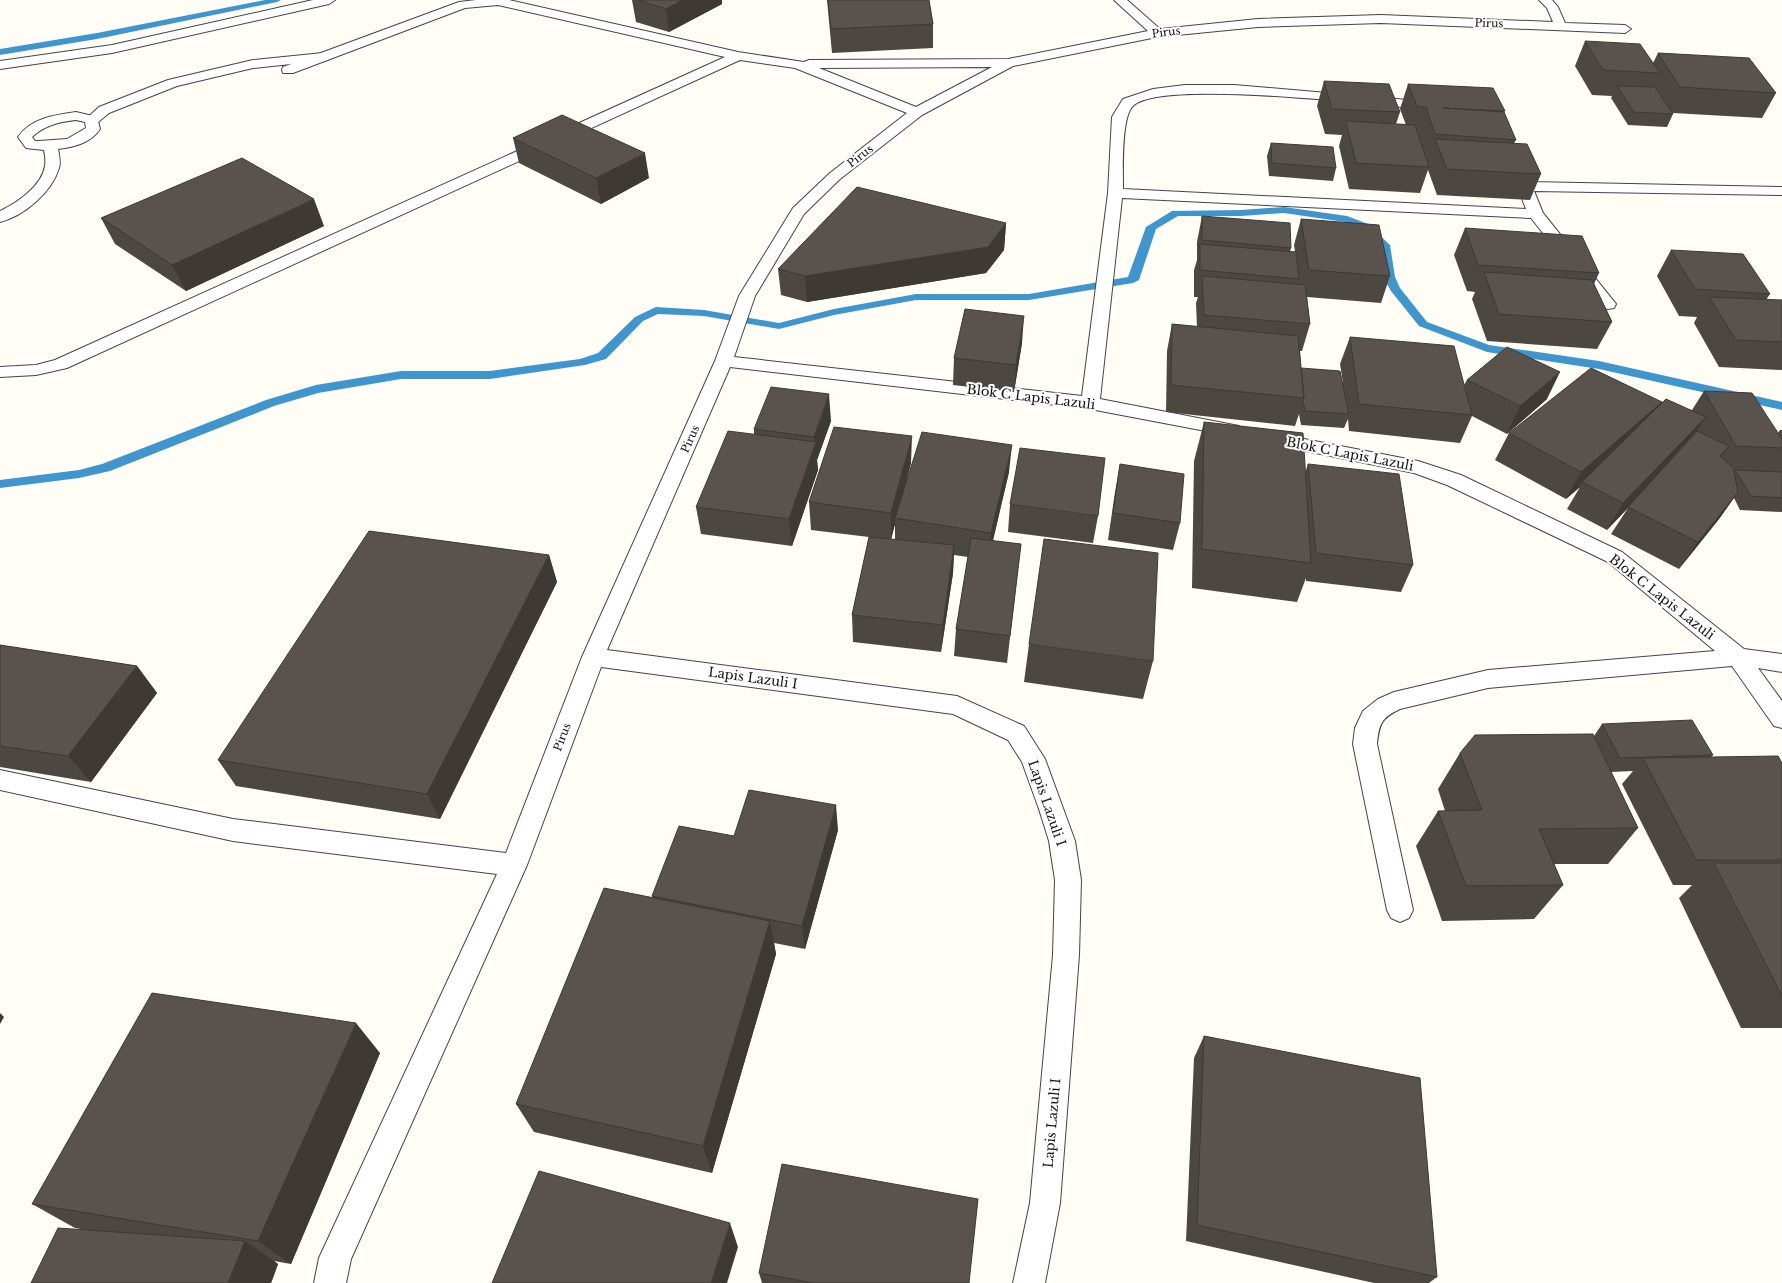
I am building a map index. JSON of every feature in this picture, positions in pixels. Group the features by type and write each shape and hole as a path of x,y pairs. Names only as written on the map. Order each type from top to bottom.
{"street":[{"path":"0,65 112,49 329,0"},
{"path":"1120,0 1157,33"},
{"path":"1544,0 1552,7 1560,25"},
{"path":"288,70 463,5 498,1 738,56 798,64 1009,63"},
{"name":"Pirus","path":"330,1283 335,1258 514,865 593,657 724,361 747,296 798,211 835,176 917,112 1009,63 1157,33 1258,23 1381,19 1626,28"},
{"path":"0,372 36,370 61,364 738,56"},
{"path":"92,120 104,110 173,83 253,64 323,57"},
{"path":"798,64 917,112"},
{"path":"1090,402 1115,193 1119,117 1128,102 1153,93 1185,89 1234,89 1446,107"},
{"path":"76,116 92,120 93,129 88,135 77,141 51,147 31,145 25,137 33,127 53,119 76,116"},
{"path":"0,217 28,200 41,188 52,167 51,147"},
{"path":"1513,160 1526,186 1536,214 1608,304"},
{"path":"1526,186 1782,191"},
{"path":"1115,193 1536,214"},
{"name":"Blok C Lapis Lazuli","path":"724,361 1090,402 1418,467 1454,480 1485,494 1615,557 1738,657 1782,719"},
{"name":"Lapis Lazuli I","path":"593,657 957,705 1016,733 1033,759 1051,809 1062,841 1068,880 1066,955 1045,1203 1029,1283"},
{"path":"1400,910 1365,744 1366,728 1371,716 1379,709 1394,702 1488,679 1738,657 1782,663"},
{"path":"0,780 233,830 514,865"}],"building":[{"path":"638,0 682,0 666,9"},
{"path":"828,0 929,0 933,24 831,29"},
{"path":"1585,41 1640,44 1660,73 1603,70"},
{"path":"1658,53 1749,58 1776,93 1680,87"},
{"path":"1324,81 1389,84 1400,112 1332,109"},
{"path":"1408,84 1493,88 1505,111 1443,108 1504,112 1516,140 1435,134 1426,107 1417,106"},
{"path":"1617,86 1655,87 1673,114 1634,112"},
{"path":"562,115 645,153 596,178 513,138"},
{"path":"1346,121 1415,125 1429,167 1356,163"},
{"path":"1435,139 1527,144 1541,174 1447,169"},
{"path":"1271,143 1333,147 1336,168 1272,163"},
{"path":"242,158 314,199 172,265 101,218"},
{"path":"857,187 1006,223 988,247 805,276 778,269"},
{"path":"1202,216 1290,223 1291,248 1202,240"},
{"path":"1301,219 1379,225 1390,276 1309,270"},
{"path":"1465,228 1582,236 1599,273 1478,265"},
{"path":"1200,244 1296,252 1299,279 1200,270"},
{"path":"1671,250 1743,254 1770,294 1695,289"},
{"path":"1484,272 1592,280 1612,322 1499,314"},
{"path":"1202,276 1305,285 1310,324 1204,315"},
{"path":"1709,297 1782,300 1782,342 1736,340"},
{"path":"965,309 1024,316 1016,365 954,358"},
{"path":"1172,324 1298,336 1304,398 1171,385"},
{"path":"1350,337 1454,346 1472,415 1359,404"},
{"path":"1507,347 1560,372 1520,406 1467,380"},
{"path":"1301,368 1340,371 1349,414 1305,411"},
{"path":"1591,368 1662,402 1581,472 1509,433"},
{"path":"771,387 829,394 814,437 754,429"},
{"path":"1704,391 1752,393 1782,439 1782,448 1736,446"},
{"path":"1666,399 1706,417 1623,503 1582,482"},
{"path":"1204,422 1303,433 1311,563 1202,549"},
{"path":"834,427 912,436 891,513 809,502"},
{"path":"728,431 816,442 789,519 696,507"},
{"path":"1697,431 1729,446 1720,456 1733,468 1738,492 1698,542 1628,507"},
{"path":"922,432 1012,445 991,533 895,518"},
{"path":"1020,448 1105,458 1098,516 1010,504"},
{"path":"1120,464 1184,474 1180,523 1113,513"},
{"path":"1308,464 1399,474 1413,565 1316,553"},
{"path":"1735,470 1782,472 1782,498 1751,496"},
{"path":"369,531 549,555 427,794 218,760"},
{"path":"869,537 954,545 943,625 852,615"},
{"path":"971,538 1021,544 1010,636 956,629"},
{"path":"1044,539 1158,553 1153,661 1029,644"},
{"path":"0,645 137,666 68,756 0,746"},
{"path":"1692,720 1713,755 1620,758 1602,724"},
{"path":"1593,734 1638,828 1539,829 1563,885 1466,886 1438,811 1482,810 1460,753 1475,735"},
{"path":"1778,756 1782,763 1782,860 1696,860 1643,758"},
{"path":"749,790 836,805 802,926 652,896 679,826 734,836"},
{"path":"1714,863 1782,863 1782,996"},
{"path":"604,888 770,921 703,1146 516,1104"},
{"path":"152,993 356,1023 258,1241 32,1204"},
{"path":"1204,1036 1420,1078 1437,1277 1197,1225"},
{"path":"782,1164 978,1199 969,1283 814,1283 759,1273"},
{"path":"539,1171 730,1223 711,1283 492,1283"},
{"path":"58,1228 245,1241 228,1283 31,1283"}],"waterway":[{"path":"0,52 97,36 277,0"},
{"path":"0,484 79,474 105,468 270,403 316,389 401,375 490,375 581,362 602,356 639,319 656,310 704,313 779,326 834,312 916,297 1029,297 1133,280 1151,227 1176,213 1241,213 1284,210 1347,219 1364,226 1385,245 1389,277 1395,289 1423,324 1487,348 1599,365 1782,406"}]}
